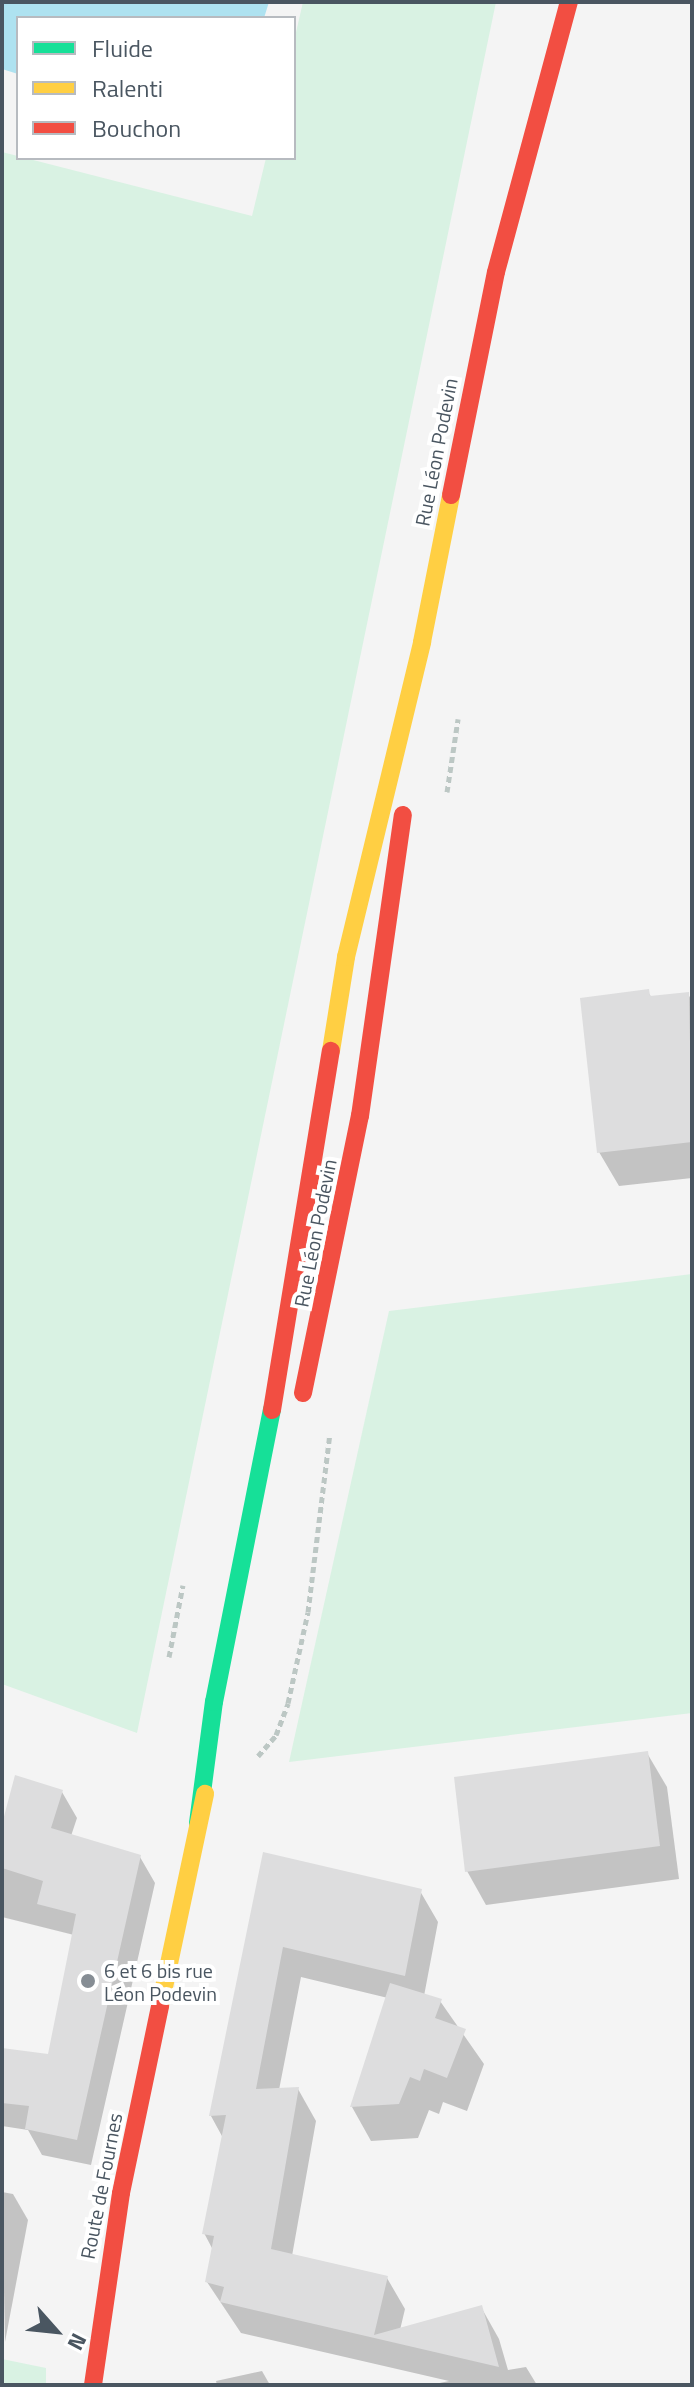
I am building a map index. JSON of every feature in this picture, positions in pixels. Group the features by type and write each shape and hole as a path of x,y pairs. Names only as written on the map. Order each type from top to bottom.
{"main road":[{"name":"Rue Léon Podevin","path":"496,272 569,2"},
{"name":"Rue Léon Podevin","path":"198,1823 214,1702 276,1392 346,957 422,642 496,272 532,61"},
{"name":"Rue Léon Podevin","path":"299,1409 341,1223 376,1021 422,642"},
{"name":"Rue Léon Podevin","path":"143,2091 198,1823 261,1570"},
{"name":"Route de Fournes","path":"93,2385 101,2305 143,2091"}],"path":[{"path":"446,800 458,715"}],"green space":[{"path":"303,2 496,2 137,1733 2,1684 2,152 16,156 16,160 33,160 252,216 266,160 296,160 296,32"},
{"path":"692,1274 692,1713 289,1762 389,1311"},
{"path":"2,2359 46,2368 46,2385 2,2385"}],"water":[{"path":"2,2 269,2 265,16 16,16 16,73 2,69"}],"building":[{"path":"649,989 650,996 689,992 692,1142 597,1153 580,998"},
{"path":"648,1751 660,1846 465,1872 454,1777"},
{"name":"6 et 6 bis rue Léon Podevin","path":"15,1775 63,1790 51,1828 141,1855 77,2140 25,2129 29,2106 2,2103 2,2048 48,2054 76,1914 37,1904 43,1881 2,1868 2,1824"},
{"path":"263,1852 422,1889 405,1976 283,1947 256,2089 299,2087 271,2249 388,2276 374,2335 482,2305 499,2367 220,2302 224,2287 205,2282 214,2236 202,2234 226,2115 209,2116"},
{"path":"390,1983 442,1999 435,2018 466,2029 447,2078 424,2069 420,2081 410,2077 399,2104 350,2107"}],"traffic: fast":[{"path":"198,1823 214,1702 272,1410"}],"traffic: slow":[{"path":"331,1051 346,957 422,642 451,495"},
{"path":"160,2006 205,1794"}],"traffic: jam":[{"path":"451,495 496,272 569,2"},
{"path":"303,1393 360,1116 403,815"},
{"path":"272,1410 331,1051"},
{"path":"93,2385 121,2193 160,2006"}],"place":[{"name":"6 et 6 bis rue Léon Podevin","path":"88,1981"}]}
